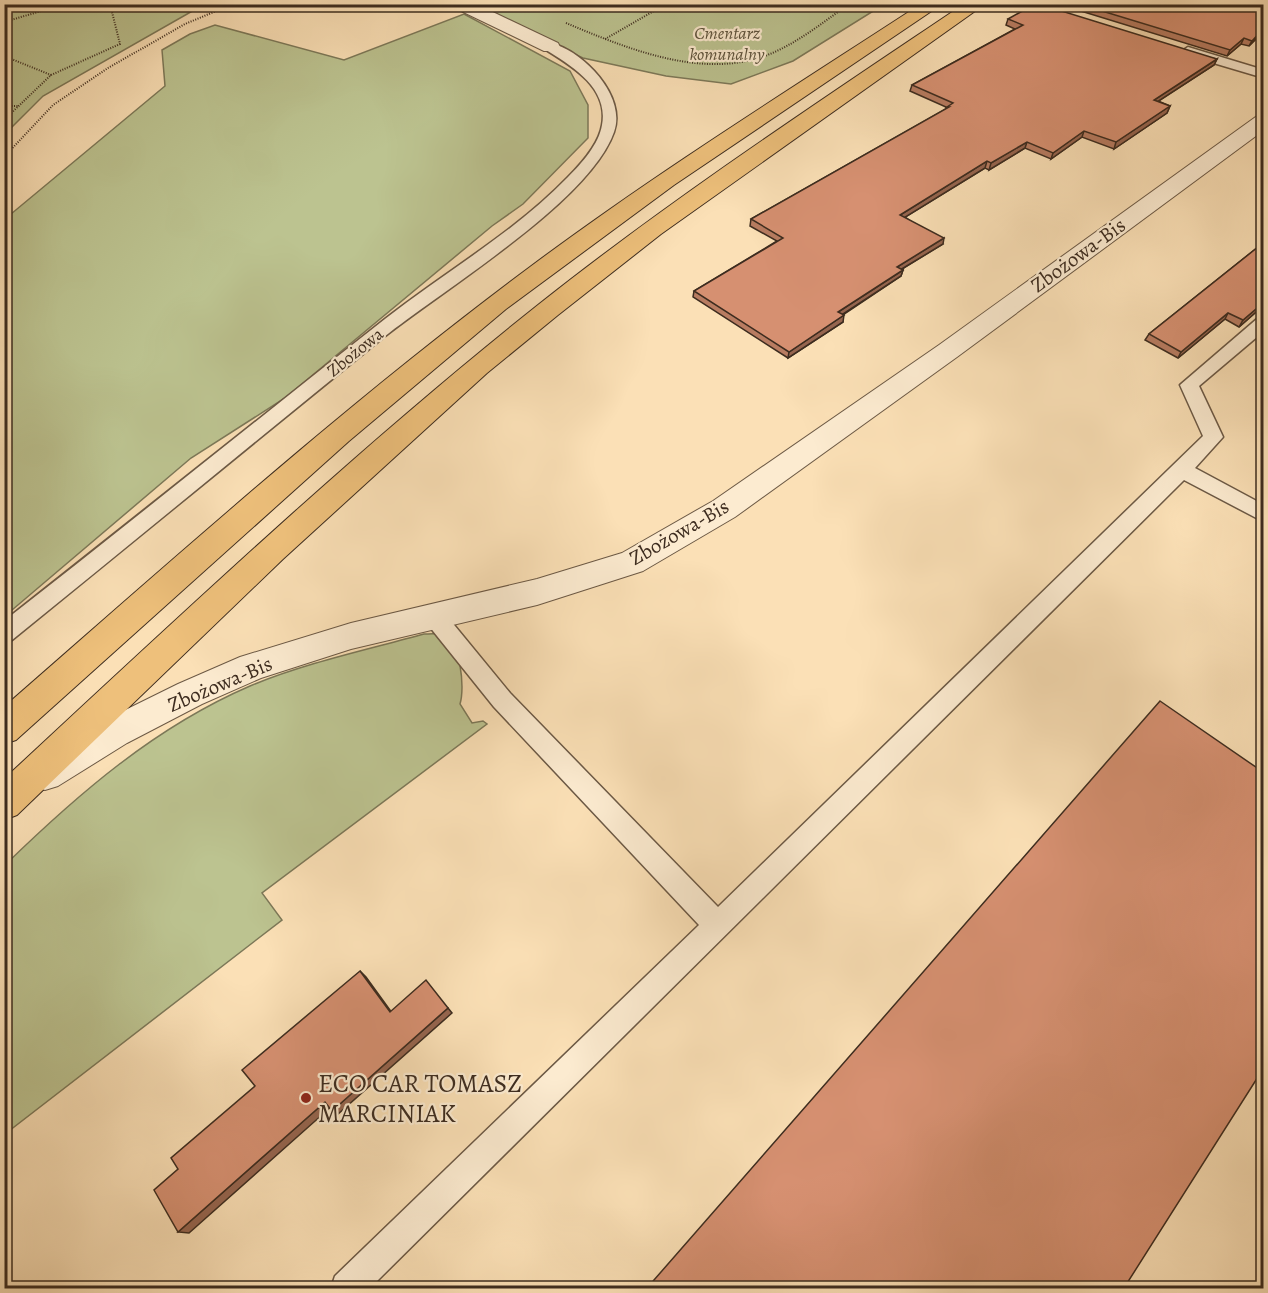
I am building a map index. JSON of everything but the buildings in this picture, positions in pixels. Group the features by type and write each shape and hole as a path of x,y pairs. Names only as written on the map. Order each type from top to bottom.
{"main road":[{"path":"4,729 297,469 514,291 658,186 934,4"},
{"path":"11,796 303,522 446,394 548,310 628,247 726,176 977,4"}],"street":[{"path":"461,4 551,47"},
{"name":"Zbożowa-Bis","path":"11,796 115,732 190,694 252,667 351,636 537,592 632,562 724,508 948,351 1263,120"}],"lane":[{"path":"1174,46 1263,74"},
{"name":"Zbożowa","path":"4,634 402,315 531,217 583,171 608,132 611,112 608,100 581,66 551,47"},
{"path":"347,1288 1182,470 1213,437 1189,385 1263,322"},
{"path":"1182,470 1263,515"},
{"path":"433,615 502,700 717,925"}],"path":[{"path":"4,22 65,4"},
{"path":"4,120 51,75 120,44 110,4"},
{"path":"4,156 53,105 108,68 185,24 233,4"},
{"path":"604,39 666,4"},
{"path":"566,23 604,39 681,60 713,63 742,62 776,51 849,4"},
{"path":"4,56 51,75"},
{"path":"4,106 19,106"}],"green space":[{"path":"5,4 203,5 43,96 5,134"},
{"name":"Cmentarz komunalny","path":"465,5 883,5 793,61 731,84 666,76 583,58"},
{"path":"464,14 570,71 588,105 588,138 523,204 492,226 285,398 191,458 5,616 5,219 165,86 162,50 190,34 215,25 344,60"},
{"path":"424,634 441,634 454,647 462,677 460,704 472,723 483,721 487,724 262,893 282,920 5,1134 5,865 119,764 182,721 250,686 292,670"}],"place":[{"name":"ECO CAR TOMASZ MARCINIAK","path":"306,1098"}]}
